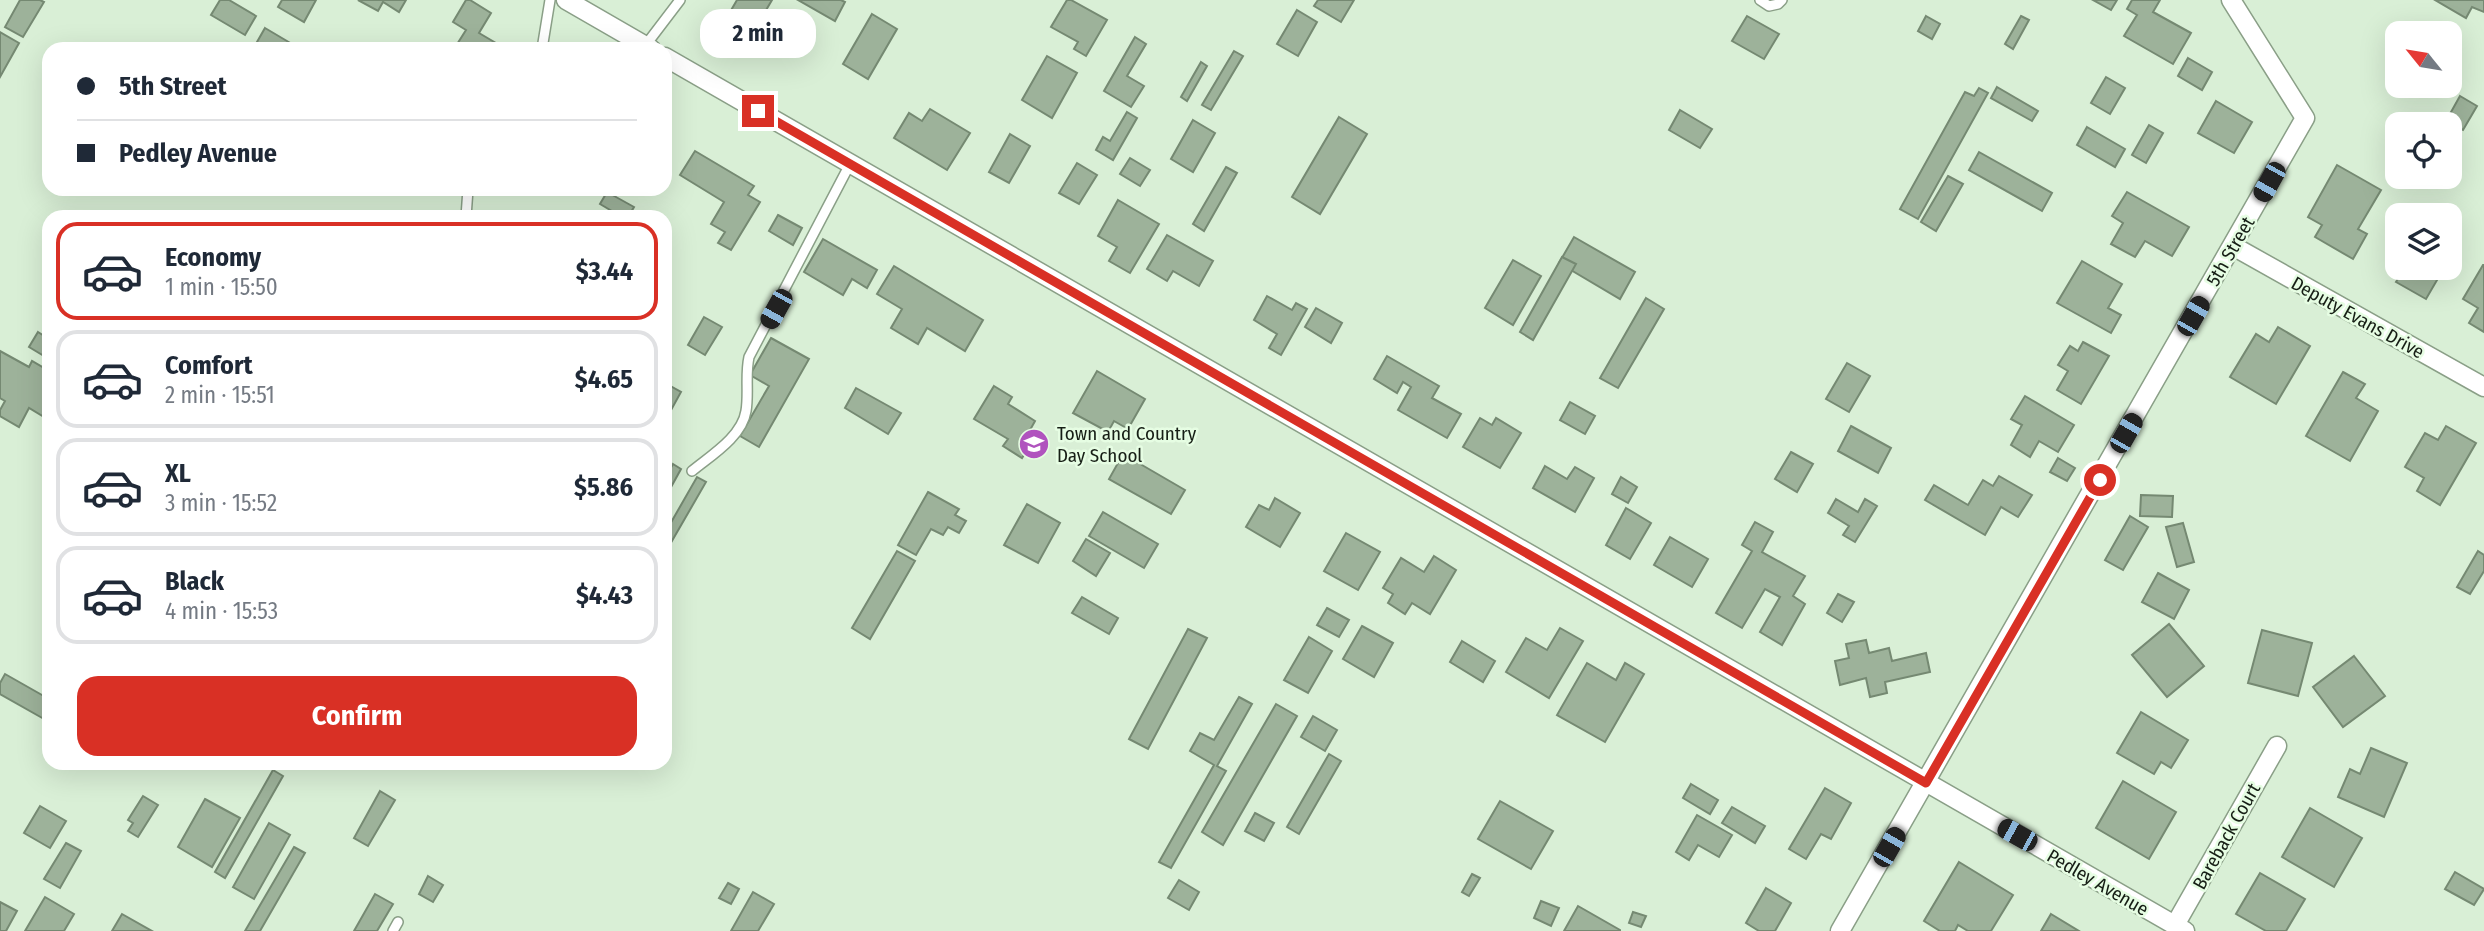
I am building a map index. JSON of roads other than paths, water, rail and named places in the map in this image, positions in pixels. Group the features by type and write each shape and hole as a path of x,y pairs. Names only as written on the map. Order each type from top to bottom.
{"street":[{"path":"566,0 639,42"},
{"name":"5th Street","path":"1840,931 2305,118 2231,0"},
{"name":"Pedley Avenue","path":"672,61 2180,928"},
{"name":"Deputy Evans Drive","path":"2233,246 2484,387"},
{"name":"Bareback Court","path":"2180,928 2277,746"}],"lane":[{"path":"543,42 550,0"},
{"path":"651,42 680,0"},
{"path":"1760,0 1769,6 1782,0"},
{"path":"692,471 716,452 743,422 749,357 850,164"}],"place":[{"name":"Town and Country Day School","path":"1034,444"}]}
